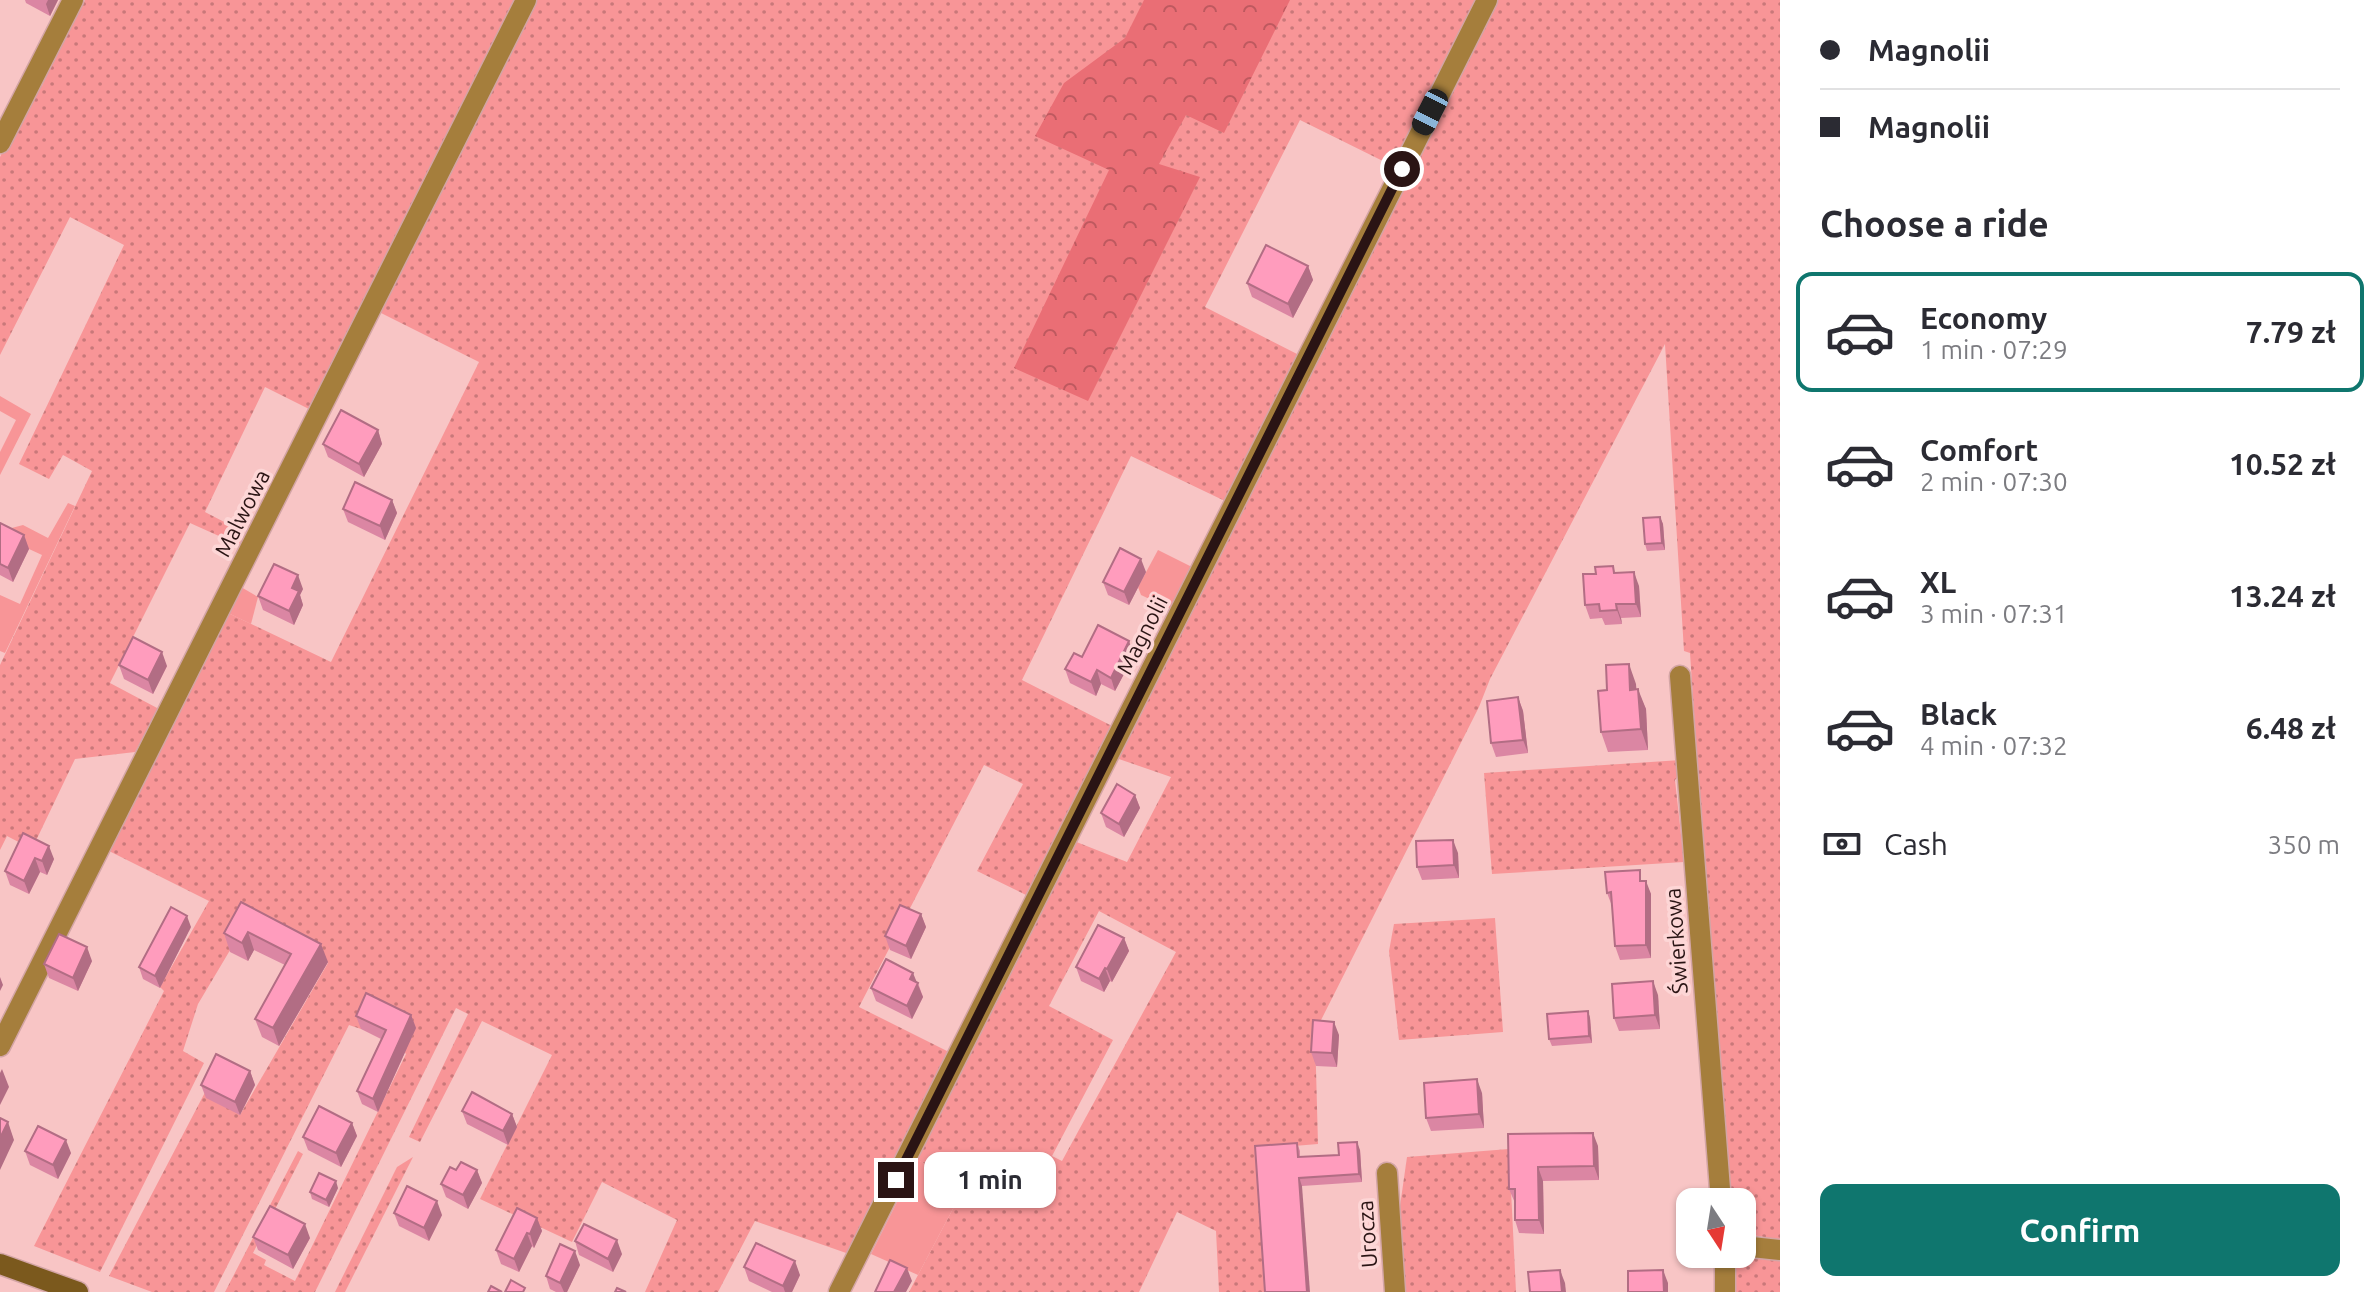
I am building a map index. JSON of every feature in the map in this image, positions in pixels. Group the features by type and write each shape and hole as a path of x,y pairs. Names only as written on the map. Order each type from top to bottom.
{"main road":[{"path":"0,1264 78,1292"}],"street":[{"path":"0,143 73,0"},
{"name":"Malwowa","path":"0,1046 526,0"},
{"name":"Magnolii","path":"839,1292 1487,0"},
{"name":"Świerkowa","path":"1680,676 1720,1188"},
{"name":"Urocza","path":"1387,1173 1395,1292"},
{"path":"1756,1247 1780,1250"},
{"path":"1725,1268 1725,1292"}],"shaded area":[{"path":"85,0 1482,0 1397,168 1300,120 1205,307 1301,356 1227,502 1131,456 1022,680 1114,727 1028,896 977,871 1023,784 984,765 859,1007 951,1053 849,1254 755,1221 718,1292 645,1292 677,1220 602,1182 572,1242 480,1199 552,1055 482,1021 420,1142 409,1137 468,1014 456,1008 315,1292 225,1292 298,1151 303,1154 253,1253 266,1260 264,1265 295,1281 406,1054 371,1007 361,1029 349,1025 214,1292 152,1292 109,1276 212,1079 240,1115 328,963 248,920 198,1004 183,1051 204,1063 100,1272 34,1246 164,991 160,987 209,901 107,850 228,613 331,662 479,362 365,305 311,410 265,387 205,512 230,525 242,538 239,545 190,523 110,683 159,709 135,752 75,759 32,849 7,836 0,850 0,665 92,471 63,455 49,479 19,464 124,245 70,217 0,355 0,157 34,88 42,86 49,70 48,61 78,3 83,5"},
{"path":"1493,0 1780,0 1780,1240 1756,1236 1756,1188 1726,1188 1690,653 1684,651 1665,344 1490,679 1479,707 1315,1032 1318,1144 1258,1149 1268,1292 1219,1292 1216,1231 1177,1212 1139,1292 909,1292 965,1186 914,1158 1074,841 1127,862 1171,777 1116,758","holes":["1099,911 1176,952 1062,1161 1052,1156 1113,1040 1049,1006"]},
{"path":"0,396 31,414 0,475 0,452 16,420 0,411"},
{"path":"68,503 75,506 5,653 0,651 0,595 20,604 42,555 29,549 8,529 23,525 48,538"},
{"path":"1158,550 1194,568 1173,610 1141,595 1138,587"},
{"path":"241,587 258,597 251,624 228,613"},
{"path":"1681,760 1682,772 1675,780 1684,862 1492,874 1484,773"},
{"path":"1495,918 1503,1032 1399,1040 1389,951 1394,924"},
{"path":"1509,1149 1516,1292 1404,1292 1398,1220 1407,1157"},
{"path":"413,1157 345,1292 335,1292 397,1167"},
{"path":"918,1160 965,1186 918,1275 871,1254"},
{"path":"1756,1255 1780,1256 1780,1292 1730,1292 1729,1273 1732,1268 1756,1268"}],"green space":[{"path":"1144,0 1290,0 1224,133 1186,115 1159,164 1200,177 1088,401 1014,368 1109,170 1035,136 1064,83 1125,38"}],"building":[{"path":"1266,245 1308,266 1288,304 1247,283"},
{"path":"341,410 378,430 359,464 323,444"},
{"path":"355,482 392,500 380,526 343,509"},
{"path":"1660,517 1662,543 1645,544 1643,518"},
{"path":"0,523 24,535 8,568 0,564"},
{"path":"1120,548 1141,559 1124,592 1103,582"},
{"path":"274,564 298,575 292,588 299,591 289,611 258,596"},
{"path":"1613,566 1614,573 1634,572 1636,604 1616,604 1617,610 1600,611 1599,604 1585,605 1583,574 1596,574 1595,567"},
{"path":"1098,625 1129,641 1111,678 1097,670 1091,682 1065,669 1074,653 1082,657"},
{"path":"133,637 162,652 148,680 119,665"},
{"path":"1629,664 1630,690 1638,689 1641,729 1601,732 1598,691 1607,690 1606,665"},
{"path":"1518,697 1523,740 1491,743 1487,701"},
{"path":"1117,784 1135,795 1119,824 1101,813"},
{"path":"23,833 49,846 42,861 35,858 24,881 5,871"},
{"path":"1453,840 1454,865 1417,867 1416,841"},
{"path":"1640,870 1640,881 1646,881 1646,945 1615,946 1611,892 1607,893 1605,872"},
{"path":"241,902 321,944 273,1028 255,1019 291,954 248,932 242,943 224,933"},
{"path":"900,905 921,914 906,946 885,936"},
{"path":"171,907 187,916 155,976 139,967"},
{"path":"1098,925 1124,938 1099,979 1076,967"},
{"path":"59,934 87,947 73,978 44,964"},
{"path":"886,959 913,973 910,979 918,983 907,1006 871,988"},
{"path":"1653,981 1655,1015 1614,1018 1612,984"},
{"path":"366,993 411,1015 373,1099 357,1091 386,1030 356,1016"},
{"path":"1588,1011 1589,1036 1549,1039 1547,1014"},
{"path":"1313,1020 1334,1022 1332,1053 1311,1052"},
{"path":"216,1054 250,1071 235,1102 201,1085"},
{"path":"1477,1079 1479,1114 1426,1118 1424,1083"},
{"path":"472,1092 512,1114 503,1131 462,1111"},
{"path":"319,1106 352,1123 336,1153 303,1137"},
{"path":"0,1118 8,1122 0,1138"},
{"path":"38,1126 66,1140 53,1165 25,1151"},
{"path":"1593,1133 1594,1166 1538,1167 1539,1220 1515,1220 1515,1189 1509,1189 1508,1134"},
{"path":"1357,1142 1359,1174 1299,1178 1307,1292 1265,1292 1255,1146 1297,1143 1298,1157 1339,1155 1338,1143"},
{"path":"461,1162 477,1170 463,1195 441,1184 450,1167 456,1170"},
{"path":"319,1173 336,1181 326,1200 310,1192"},
{"path":"407,1186 437,1201 424,1228 394,1213"},
{"path":"270,1206 305,1224 288,1255 253,1237"},
{"path":"517,1208 537,1218 514,1259 496,1250"},
{"path":"584,1224 617,1240 608,1259 575,1241"},
{"path":"756,1243 795,1261 783,1286 744,1267"},
{"path":"560,1244 575,1251 560,1283 546,1276"},
{"path":"890,1260 907,1268 894,1292 875,1292"},
{"path":"1560,1270 1562,1292 1530,1292 1528,1272"},
{"path":"1663,1270 1664,1292 1628,1292 1628,1271"},
{"path":"511,1280 525,1288 523,1292 505,1292"},
{"path":"491,1286 502,1292 488,1292"}],"route":[{"path":"896,1180 1402,169"}]}
